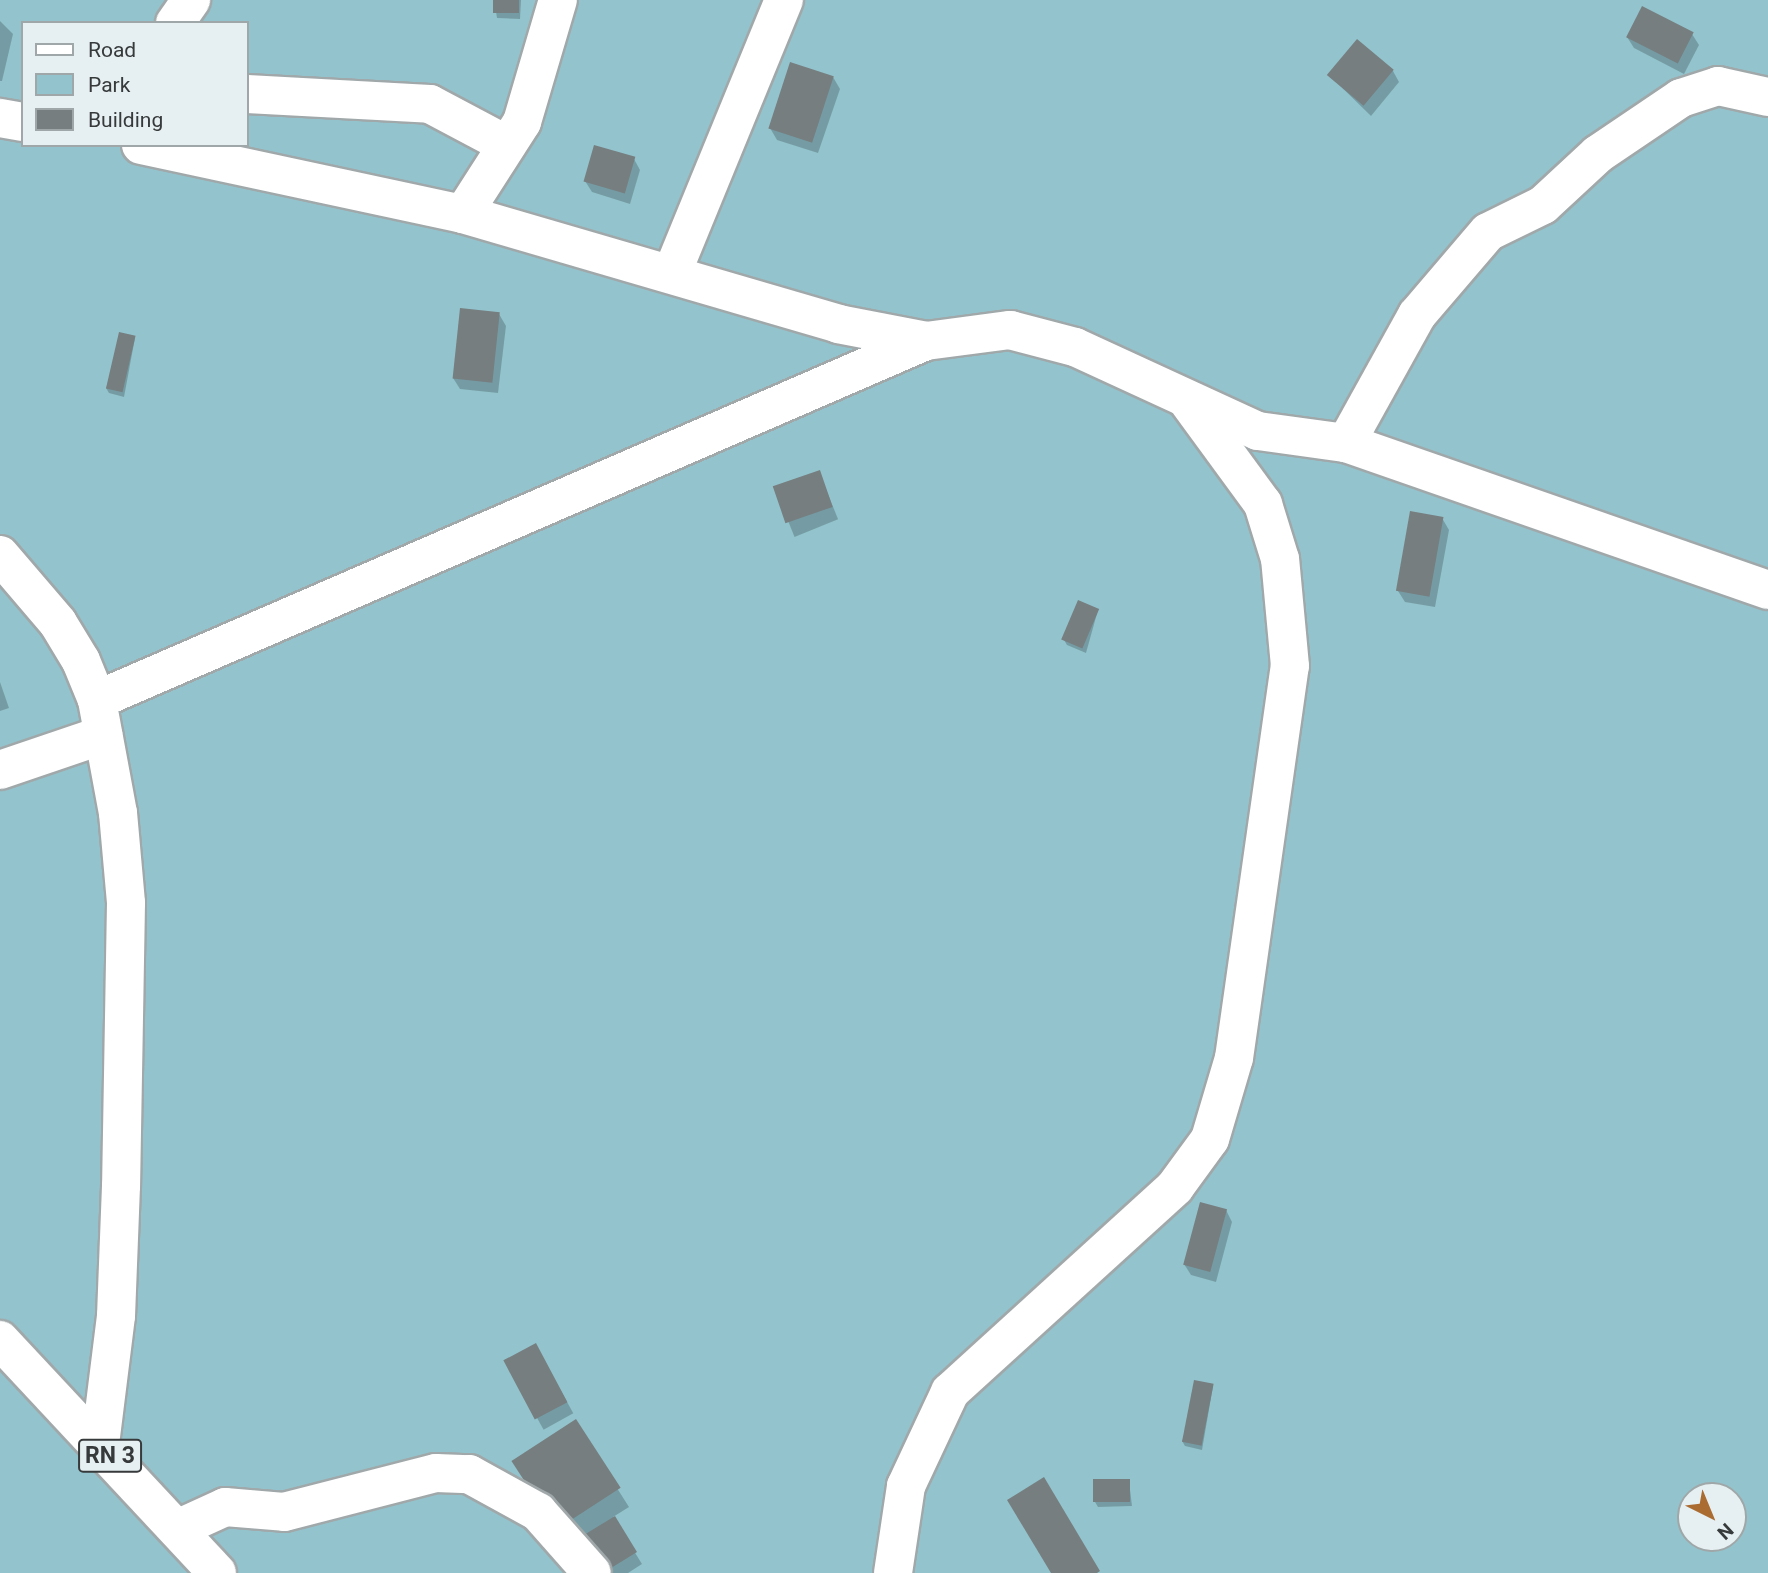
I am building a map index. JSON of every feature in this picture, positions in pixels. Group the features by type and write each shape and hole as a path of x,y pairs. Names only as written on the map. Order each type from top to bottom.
{"main road":[{"path":"176,21 191,0"},
{"path":"463,214 507,145 537,82 558,0"},
{"path":"672,273 784,0"},
{"path":"1346,443 1417,315 1488,232 1543,205 1598,154 1681,98 1718,86 1768,97"},
{"path":"248,94 429,104 507,145"},
{"path":"0,118 21,122"},
{"path":"150,147 463,214 672,273 838,324 926,341"},
{"path":"0,769 100,718 926,341 1010,330 1074,347 1189,403 1258,431 1346,443 1768,590"},
{"path":"893,1573 906,1486 950,1392 1175,1187 1210,1139 1234,1058 1290,666 1280,559 1263,504 1189,403"},
{"path":"0,555 58,623 100,718 126,903 116,1316 100,1446"},
{"name":"RN 3","path":"0,1340 217,1573"},
{"path":"177,1529 225,1507 284,1512 436,1473 469,1474 538,1512 592,1573"}],"green space":[{"path":"0,0 1768,0 1768,1573 0,1573"}],"building":[{"path":"493,0 519,0 519,13 493,13"},
{"path":"1642,6 1694,32 1678,64 1626,37"},
{"path":"1357,39 1394,70 1364,106 1327,75"},
{"path":"790,62 834,76 812,143 768,129"},
{"path":"594,145 635,157 625,193 584,182"},
{"path":"460,308 500,312 492,383 453,379"},
{"path":"119,332 136,336 123,392 106,389"},
{"path":"820,470 833,507 785,523 773,486"},
{"path":"1410,511 1443,517 1429,597 1396,591"},
{"path":"1078,600 1099,609 1082,649 1061,640"},
{"path":"1200,1202 1227,1209 1210,1272 1183,1265"},
{"path":"536,1343 567,1402 535,1420 503,1360"},
{"path":"1194,1380 1214,1384 1202,1446 1182,1442"},
{"path":"576,1419 621,1488 556,1530 511,1461"},
{"path":"1044,1477 1100,1571 1097,1573 1051,1573 1007,1500"},
{"path":"1093,1479 1130,1479 1130,1502 1093,1502"},
{"path":"615,1516 637,1552 603,1573 574,1541"}]}
